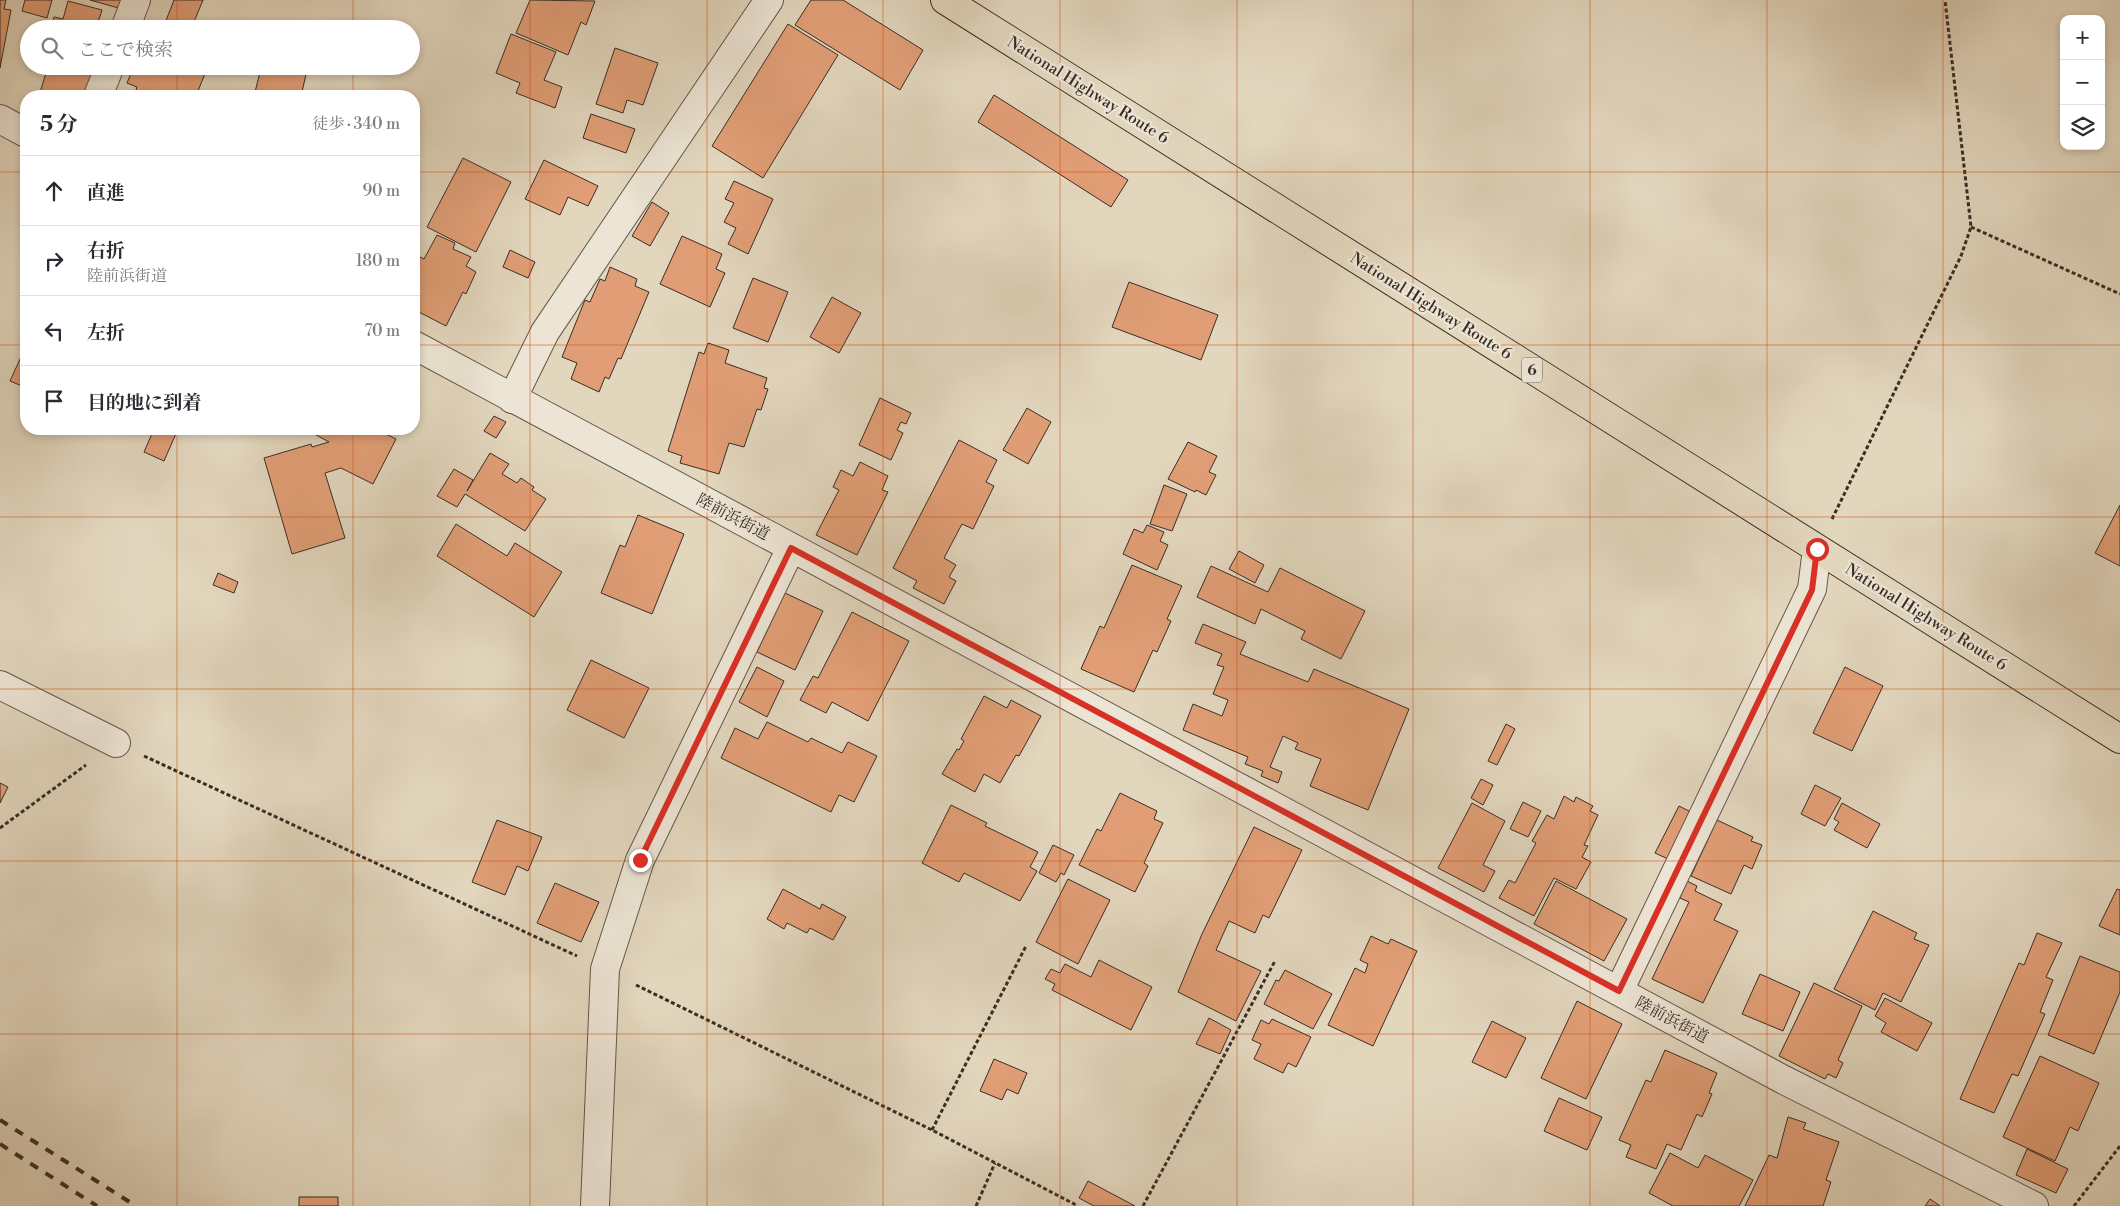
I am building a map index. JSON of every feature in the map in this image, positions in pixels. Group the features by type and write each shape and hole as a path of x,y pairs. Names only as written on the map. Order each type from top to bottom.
{"highway":[{"name":"National Highway Route 6","path":"945,0 2120,739"}],"street":[{"path":"128,20 136,0"},
{"path":"512,399 545,332 769,0"},
{"path":"100,90 106,75"},
{"path":"0,119 20,130"},
{"name":"陸前浜街道","path":"420,348 1784,1080 2034,1206"},
{"path":"595,1206 605,969 640,860 791,548"},
{"path":"1619,991 1812,590 1817,549"},
{"path":"0,685 116,743"}],"path":[{"path":"1817,549 1961,256 1971,227 1945,0"},
{"path":"1971,227 2120,294"},
{"path":"0,828 116,743"},
{"path":"932,1130 1026,946"},
{"path":"1143,1206 1275,961"},
{"path":"2074,1206 2120,1146"},
{"path":"976,1206 995,1163"}],"building":[{"path":"0,0 6,0 4,9 11,10 0,68"},
{"path":"25,0 52,0 47,18 22,11"},
{"path":"90,0 125,0 122,9"},
{"path":"174,0 203,0 195,20 166,20"},
{"path":"530,0 595,1 586,25 581,22 568,55 516,33"},
{"path":"811,0 843,0 923,50 900,90 795,25"},
{"path":"68,1 102,10 99,20 53,20 54,17 63,19"},
{"path":"788,24 838,55 763,178 712,146"},
{"path":"511,34 556,52 544,80 562,87 555,108 516,93 520,83 496,73"},
{"path":"615,48 658,63 643,105 627,100 623,113 596,104"},
{"path":"45,75 96,75 92,90 41,90"},
{"path":"130,75 204,75 198,90 136,90 137,87 127,83"},
{"path":"259,75 306,75 302,90 256,90"},
{"path":"994,95 1128,180 1111,207 978,122"},
{"path":"591,114 635,129 626,153 583,138"},
{"path":"463,158 511,182 476,252 427,227"},
{"path":"544,160 598,186 588,206 568,197 560,215 525,199"},
{"path":"734,181 773,199 748,254 728,244 736,228 724,222 734,203 725,199"},
{"path":"652,202 669,213 650,246 632,236"},
{"path":"437,235 455,243 453,249 471,257 466,266 476,272 466,294 463,292 446,326 420,313 420,257 424,259"},
{"path":"682,236 722,254 716,269 725,273 710,307 660,284"},
{"path":"510,250 535,262 528,278 503,267"},
{"path":"610,267 637,279 635,286 649,292 621,359 618,358 609,379 605,377 599,392 571,379 577,363 562,357 585,300 590,302 600,279 605,281"},
{"path":"753,278 788,292 768,342 733,328"},
{"path":"1129,282 1218,315 1201,360 1112,327"},
{"path":"832,297 861,313 839,353 810,337"},
{"path":"708,343 729,350 725,363 767,378 764,388 768,389 761,410 757,409 744,447 729,443 719,474 680,463 682,456 668,451 699,352 704,354"},
{"path":"20,359 20,385 10,381"},
{"path":"880,398 911,413 906,424 901,422 897,430 903,433 891,460 859,445"},
{"path":"1027,408 1051,422 1028,464 1003,450"},
{"path":"494,416 506,422 496,438 484,431"},
{"path":"151,435 175,435 164,461 144,452"},
{"path":"316,435 388,435 396,439 373,484 341,468 325,473 345,538 292,554 264,458 311,444 312,447 329,442"},
{"path":"959,440 997,460 986,482 994,486 973,529 962,524 944,558 956,565 949,577 956,581 944,604 913,588 917,581 893,568"},
{"path":"1188,442 1217,456 1209,472 1216,475 1206,495 1196,490 1195,492 1168,479"},
{"path":"490,453 509,464 502,474 517,483 521,478 534,487 532,490 546,499 525,531 465,494 457,507 437,496 454,469 473,480 467,491"},
{"path":"860,462 888,476 882,490 888,492 857,555 816,535 839,490 833,487 841,470 853,476"},
{"path":"1164,485 1187,494 1172,531 1150,524"},
{"path":"2120,505 2120,566 2095,553"},
{"path":"638,515 684,534 652,614 601,593 620,545 625,547"},
{"path":"456,524 507,556 515,543 562,572 534,617 437,556"},
{"path":"1147,525 1164,532 1160,541 1168,545 1157,570 1123,554 1134,529 1143,533"},
{"path":"1239,551 1264,565 1255,583 1229,569"},
{"path":"1132,565 1182,586 1167,619 1171,621 1157,652 1153,650 1134,692 1081,669 1100,626 1104,628"},
{"path":"1211,566 1268,592 1280,568 1365,611 1341,659 1301,639 1305,631 1261,609 1255,624 1197,597"},
{"path":"218,573 238,582 234,593 213,585"},
{"path":"785,593 823,611 795,670 757,652"},
{"path":"852,612 909,641 868,721 832,702 826,713 800,700 813,676 818,678"},
{"path":"1203,624 1246,642 1240,654 1308,682 1314,669 1409,709 1368,810 1310,786 1321,759 1295,749 1298,743 1283,736 1270,767 1282,772 1278,783 1261,776 1263,771 1245,764 1248,757 1183,730 1193,704 1222,716 1228,700 1213,694 1224,667 1217,665 1222,654 1195,643"},
{"path":"591,660 649,688 624,738 567,710"},
{"path":"757,667 784,681 767,717 739,702"},
{"path":"1845,667 1883,686 1852,751 1813,733"},
{"path":"984,696 1007,708 1011,700 1041,716 1019,756 1016,755 1000,783 984,774 975,792 942,774 964,741 961,739"},
{"path":"767,722 808,742 811,738 842,753 848,742 877,756 854,802 839,795 831,812 721,758 735,728 758,739"},
{"path":"1506,724 1515,729 1497,765 1488,761"},
{"path":"1481,779 1493,785 1483,805 1471,798"},
{"path":"0,783 8,787 0,803"},
{"path":"1815,785 1841,798 1825,826 1801,814"},
{"path":"1120,793 1157,811 1154,819 1163,823 1144,863 1148,866 1135,892 1079,865 1097,829 1101,831"},
{"path":"1564,796 1574,802 1576,797 1593,806 1590,811 1598,815 1584,845 1588,846 1582,857 1591,862 1576,889 1554,878 1534,916 1499,898 1509,880 1515,883 1536,843 1532,841 1547,815 1554,819"},
{"path":"1523,802 1541,811 1528,837 1510,829"},
{"path":"1472,803 1505,821 1483,865 1495,871 1484,892 1438,868"},
{"path":"1842,803 1880,824 1867,848 1834,830 1839,822 1834,819"},
{"path":"951,805 987,823 985,826 1038,852 1030,867 1037,871 1020,901 964,873 959,882 922,863"},
{"path":"1679,806 1691,812 1668,859 1655,853"},
{"path":"497,820 542,837 528,871 517,866 505,895 472,882"},
{"path":"1717,820 1753,837 1751,841 1762,845 1752,869 1744,865 1731,894 1691,876"},
{"path":"1254,827 1302,850 1269,918 1263,915 1255,933 1229,921 1216,950 1261,971 1236,1021 1178,992 1202,934"},
{"path":"1053,845 1074,855 1064,875 1061,873 1056,882 1039,873"},
{"path":"1068,879 1110,900 1078,964 1036,942"},
{"path":"1556,881 1627,919 1604,961 1534,924"},
{"path":"1687,881 1697,886 1695,891 1722,904 1714,920 1738,931 1703,1003 1652,979 1689,902 1680,898"},
{"path":"555,883 599,902 581,942 537,923"},
{"path":"783,889 820,909 822,904 846,917 833,940 810,928 807,933 787,923 784,929 767,919"},
{"path":"2117,889 2120,890 2120,935 2099,926"},
{"path":"1873,911 1917,933 1914,939 1929,945 1901,1002 1883,993 1875,1010 1834,989"},
{"path":"2037,933 2062,943 2046,977 2053,980 2040,1012 2045,1014 2018,1076 2012,1074 1994,1113 1960,1099 2019,963 2024,965"},
{"path":"1371,936 1388,944 1391,939 1417,951 1373,1046 1328,1025 1355,968 1365,973 1368,964 1360,960"},
{"path":"2080,956 2120,972 2120,992 2094,1054 2048,1035"},
{"path":"1099,960 1152,987 1131,1030 1052,990 1055,984 1045,979 1051,969 1060,973 1065,964 1091,977"},
{"path":"1285,970 1332,994 1313,1029 1264,1004 1276,980 1279,981"},
{"path":"1760,974 1800,992 1783,1031 1742,1014"},
{"path":"1814,983 1862,1006 1838,1060 1843,1063 1836,1078 1828,1074 1825,1079 1779,1056"},
{"path":"1885,998 1932,1023 1917,1051 1881,1032 1886,1023 1875,1016"},
{"path":"1577,1001 1622,1024 1586,1099 1541,1078"},
{"path":"1209,1018 1231,1030 1220,1054 1196,1044"},
{"path":"1272,1019 1311,1037 1296,1067 1288,1063 1283,1073 1254,1059 1261,1044 1252,1040 1261,1020 1269,1024"},
{"path":"1492,1021 1526,1038 1506,1078 1472,1062"},
{"path":"1665,1050 1717,1073 1709,1093 1712,1094 1702,1117 1697,1114 1681,1150 1667,1144 1656,1169 1626,1157 1631,1145 1619,1140 1646,1080 1651,1082"},
{"path":"2040,1056 2099,1083 2078,1131 2070,1127 2055,1161 2003,1137"},
{"path":"994,1059 1027,1073 1018,1094 1007,1089 1002,1100 980,1091"},
{"path":"1559,1098 1602,1117 1587,1150 1544,1131"},
{"path":"1788,1117 1806,1123 1803,1129 1839,1142 1826,1180 1831,1182 1823,1206 1745,1206 1769,1155 1777,1158"},
{"path":"2027,1149 2068,1169 2056,1193 2016,1175"},
{"path":"1670,1153 1698,1168 1705,1155 1753,1180 1739,1206 1673,1206 1649,1193"},
{"path":"1088,1181 1135,1206 1094,1206 1079,1198"},
{"path":"299,1197 338,1197 338,1206 299,1206"},
{"path":"1930,1199 1940,1206 1925,1206"}],"railway":[{"path":"0,1120 136,1206"},
{"path":"0,1144 97,1206"}],"route":[{"path":"640,860 791,548 1619,991 1812,590 1817,549"}]}
